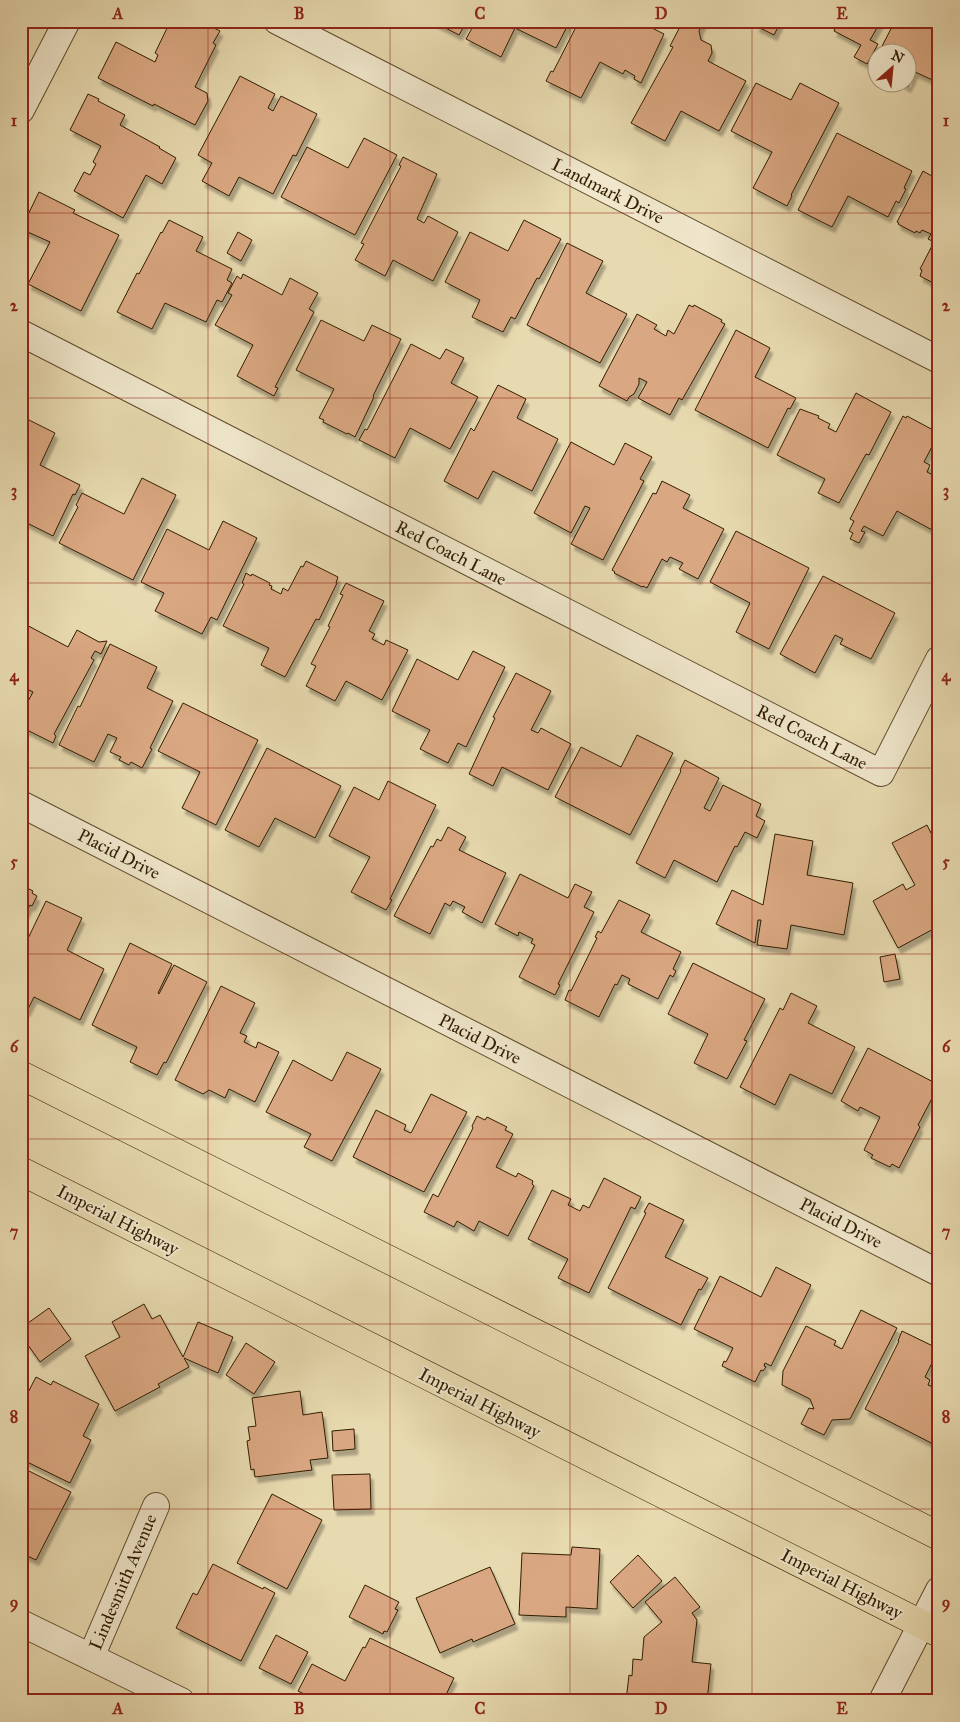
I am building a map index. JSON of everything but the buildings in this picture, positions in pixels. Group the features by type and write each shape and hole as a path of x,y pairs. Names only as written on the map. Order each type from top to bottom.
{"main road":[{"path":"21,1075 939,1536"},
{"name":"Imperial Highway","path":"21,1171 930,1629"}],"street":[{"path":"21,110 67,21"},
{"name":"Landmark Drive","path":"277,21 939,360"},
{"name":"Red Coach Lane","path":"21,333 881,772 939,659"},
{"name":"Placid Drive","path":"21,804 939,1274"},
{"name":"Lindesmith Avenue","path":"91,1658 156,1506"},
{"path":"882,1701 930,1629 939,1590"},
{"path":"21,1623 181,1701"}]}
